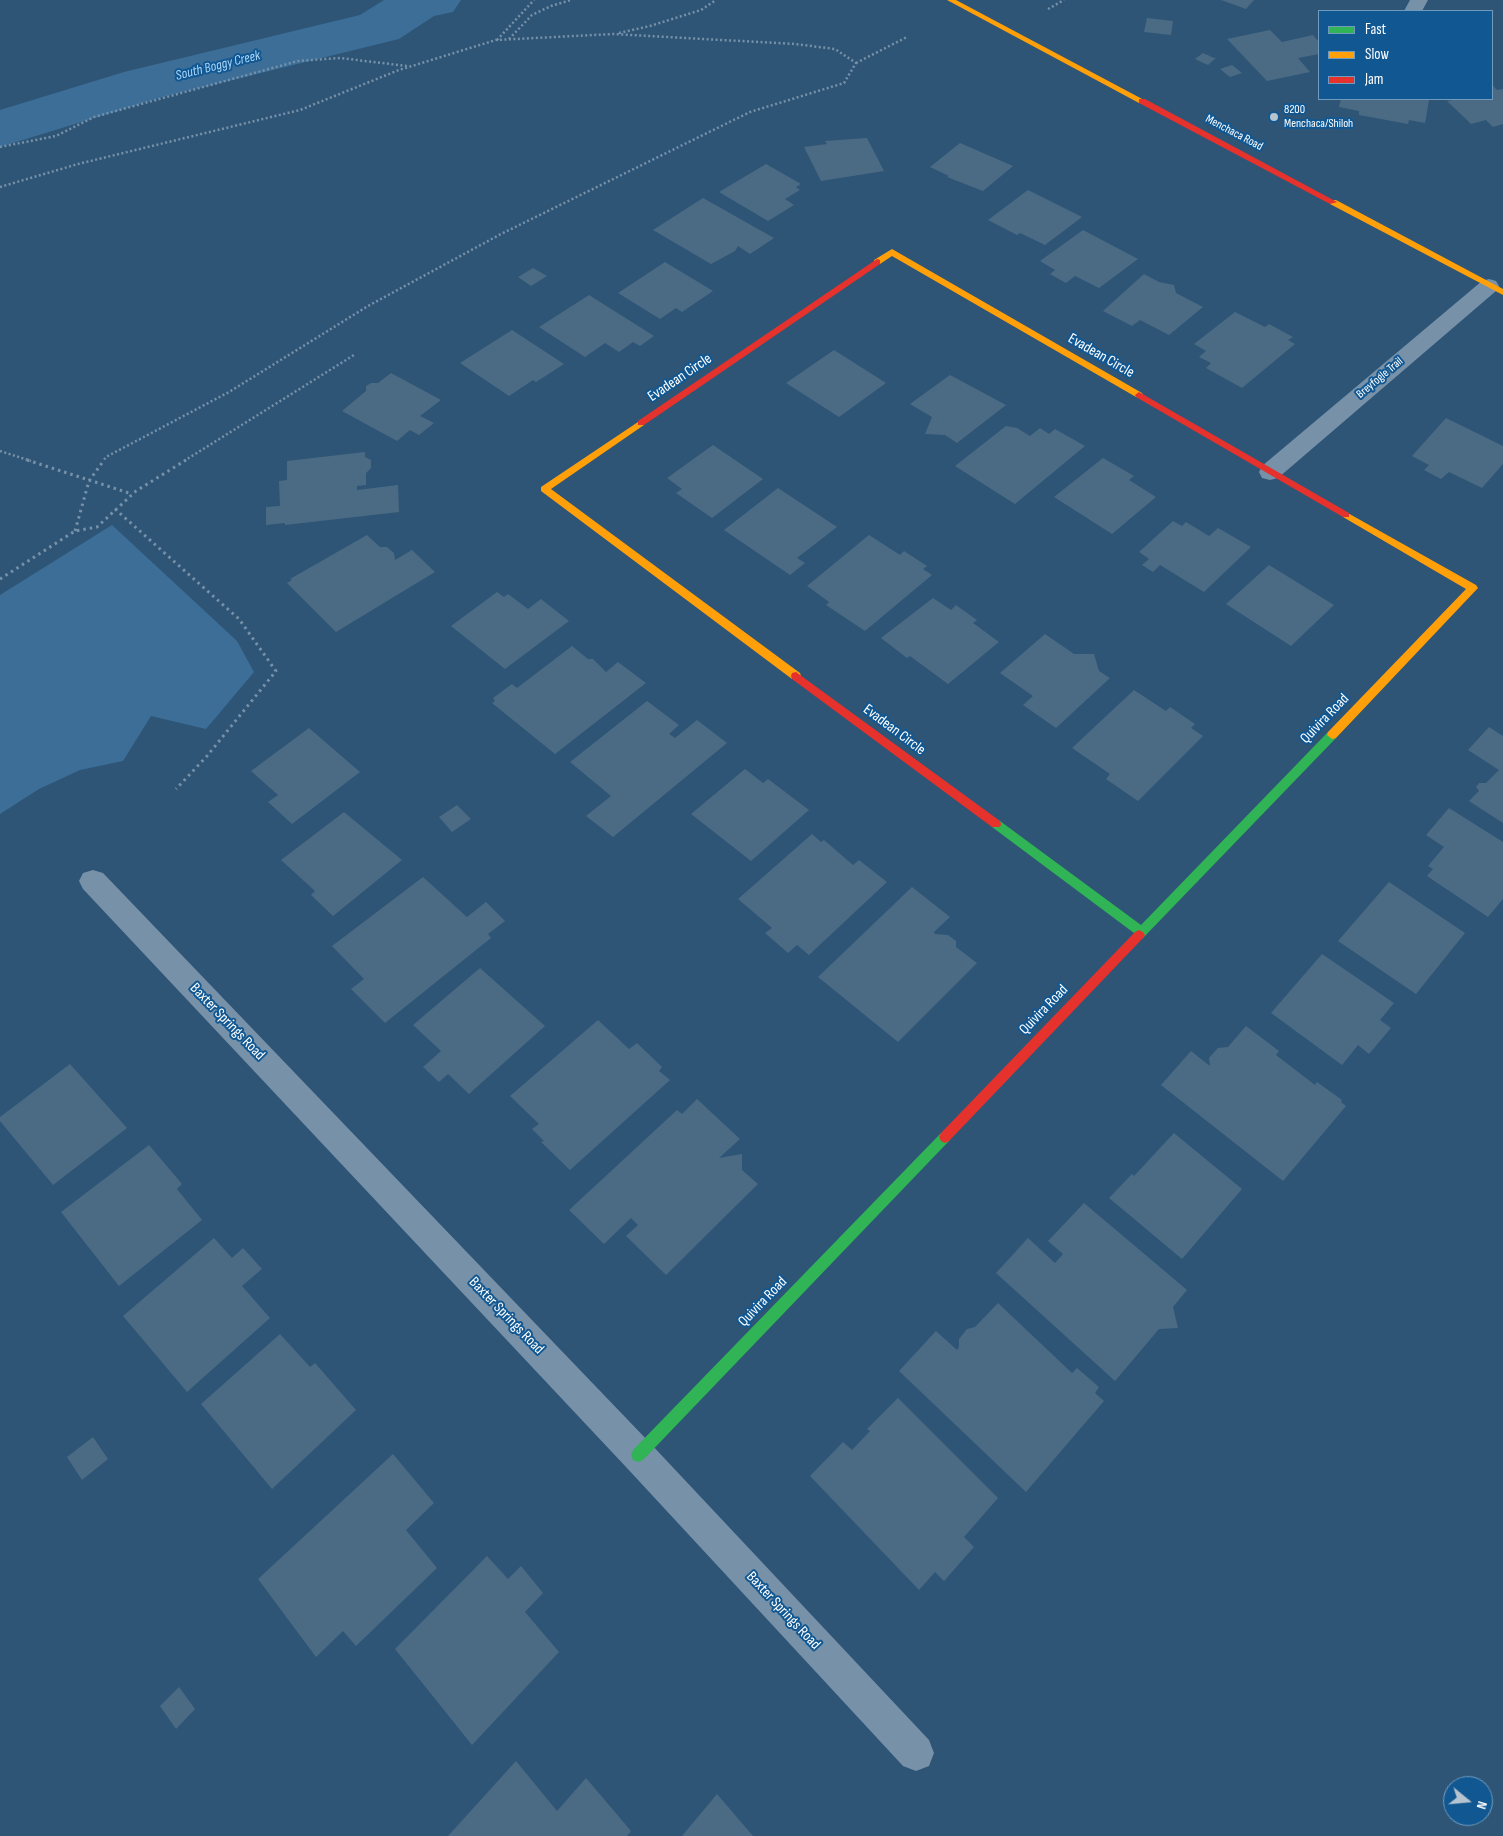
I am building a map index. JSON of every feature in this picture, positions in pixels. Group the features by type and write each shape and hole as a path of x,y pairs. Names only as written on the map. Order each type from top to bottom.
{"street":[{"name":"Menchaca Road","path":"951,0 1410,242 1498,285"},
{"name":"Evadean Circle","path":"1141,931 544,488 892,252 1473,588"},
{"name":"Breyfogle Trail","path":"1270,472 1498,285"},
{"name":"Quivira Road","path":"638,1455 1473,588"},
{"name":"Baxter Springs Road","path":"93,881 638,1455 916,1753"}],"path":[{"path":"496,40 534,0"},
{"path":"508,40 532,15 570,0"},
{"path":"613,34 650,26 701,10 716,0"},
{"path":"1048,9 1064,0"},
{"path":"0,187 78,164 300,110 410,66 496,40 613,34 811,46 835,49 856,64"},
{"path":"76,531 89,481 106,457 228,392 368,306 501,234 750,112 844,83 856,64 907,37"},
{"path":"0,147 56,136 94,117 298,61 340,58 410,66"},
{"path":"0,579 76,531 96,527 132,494 354,355"},
{"path":"0,451 132,494"},
{"path":"116,509 239,619 276,671 207,756 176,789"}],"water":[{"path":"112,525 237,641 254,672 206,729 151,716 123,761 80,770 39,789 0,814 0,595"}],"building":[{"path":"1221,0 1254,0 1246,9"},
{"path":"1147,18 1173,21 1171,35 1144,32"},
{"path":"1270,30 1282,42 1313,35 1318,41 1318,54 1298,58 1310,72 1267,81 1227,39"},
{"path":"1203,53 1216,58 1208,65 1195,59"},
{"path":"1232,65 1242,73 1230,77 1220,69"},
{"path":"1493,86 1497,90 1503,89 1503,124 1493,127 1486,120 1471,124 1447,101 1493,100"},
{"path":"1341,100 1429,100 1425,123 1409,120 1408,124 1359,115 1359,111 1339,107"},
{"path":"867,138 884,171 821,181 804,147 827,144 825,141"},
{"path":"960,143 1013,166 983,191 947,177 949,176 930,167"},
{"path":"766,164 801,184 796,187 800,190 785,199 794,205 768,221 719,192"},
{"path":"1028,190 1082,217 1045,245 1020,233 1017,235 988,220"},
{"path":"703,198 774,238 750,254 738,246 735,251 711,264 653,230"},
{"path":"1083,230 1138,259 1099,288 1075,276 1066,283 1050,274 1055,270 1040,261"},
{"path":"665,262 713,291 682,312 676,308 660,319 618,293"},
{"path":"533,268 547,276 531,286 518,277"},
{"path":"1144,274 1159,282 1174,285 1176,293 1203,307 1169,335 1140,320 1132,326 1103,311"},
{"path":"589,295 654,336 640,346 633,342 619,352 605,343 585,357 539,327"},
{"path":"1235,312 1265,327 1269,324 1293,337 1288,340 1295,344 1242,388 1206,368 1211,363 1199,357 1206,351 1194,344"},
{"path":"512,330 564,364 536,382 533,380 509,396 460,363"},
{"path":"834,350 886,383 839,417 786,383"},
{"path":"391,373 441,400 420,416 434,423 419,435 410,430 397,441 342,411 366,391 366,386 371,383 378,383"},
{"path":"950,375 1006,405 957,443 945,435 925,434 932,417 910,404"},
{"path":"1446,418 1503,446 1503,464 1482,488 1449,472 1441,479 1424,470 1429,465 1412,456"},
{"path":"1006,426 1017,428 1030,436 1040,428 1049,434 1055,429 1085,446 1015,504 955,466"},
{"path":"713,445 763,479 712,518 676,493 682,489 667,478"},
{"path":"365,452 365,457 371,460 371,468 366,473 366,485 357,486 357,490 398,485 399,512 285,525 285,523 266,525 266,507 280,506 279,481 287,480 287,461"},
{"path":"1103,458 1134,476 1129,480 1156,497 1112,534 1054,497"},
{"path":"778,488 837,527 797,558 805,563 790,575 724,530"},
{"path":"1173,521 1182,526 1186,522 1209,536 1218,528 1251,547 1204,592 1160,565 1153,572 1142,565 1149,559 1139,552"},
{"path":"367,535 380,547 387,547 394,553 395,560 412,550 435,572 336,632 287,583 292,580 290,579"},
{"path":"869,535 900,555 904,551 927,566 923,569 932,575 865,631 826,605 829,602 807,586"},
{"path":"1269,565 1334,605 1291,646 1226,604"},
{"path":"497,592 504,597 508,594 528,609 541,599 569,621 505,669 451,626"},
{"path":"933,598 951,610 956,605 977,620 973,623 999,642 948,684 910,656 907,658 881,638"},
{"path":"1045,634 1074,654 1094,654 1099,671 1110,678 1056,728 1023,705 1033,696 1000,673"},
{"path":"572,646 588,659 593,659 606,672 618,662 646,683 555,754 492,703 495,701 493,698 512,684 517,688"},
{"path":"1134,690 1166,711 1170,707 1195,724 1191,728 1203,736 1138,801 1106,779 1110,774 1072,748"},
{"path":"647,701 679,725 669,734 675,738 697,720 727,743 613,837 586,816 611,796 570,762"},
{"path":"1489,727 1503,736 1503,823 1469,801 1479,791 1476,787 1479,783 1486,783 1499,770 1468,750"},
{"path":"309,728 360,772 292,824 268,802 278,795 251,771"},
{"path":"745,769 763,783 768,779 809,810 751,861 691,814"},
{"path":"457,805 471,819 452,832 439,817"},
{"path":"1449,808 1503,842 1503,899 1488,917 1427,876 1433,869 1428,866 1444,847 1426,835"},
{"path":"344,812 402,860 333,916 311,895 315,891 281,860"},
{"path":"812,834 821,842 824,840 853,865 859,860 887,882 809,955 797,945 788,953 765,933 772,928 738,899"},
{"path":"423,877 467,917 486,902 505,921 488,934 491,938 385,1023 351,989 364,979 332,946"},
{"path":"1389,882 1465,933 1416,994 1338,941"},
{"path":"912,887 950,917 934,932 935,934 948,935 956,941 956,947 977,963 898,1042 818,977"},
{"path":"1322,954 1394,1003 1380,1020 1391,1028 1369,1054 1358,1045 1342,1065 1271,1013"},
{"path":"480,968 545,1026 469,1094 448,1074 439,1082 423,1067 441,1051 413,1025"},
{"path":"598,1020 629,1049 637,1043 662,1067 659,1071 670,1080 570,1170 541,1142 544,1141 532,1129 539,1124 510,1096"},
{"path":"1246,1026 1279,1051 1276,1055 1315,1085 1317,1082 1342,1100 1341,1102 1346,1106 1283,1181 1161,1085 1191,1051 1210,1066 1209,1058 1218,1048 1228,1047"},
{"path":"70,1064 127,1128 53,1185 0,1121 0,1117"},
{"path":"697,1099 740,1139 719,1158 742,1154 742,1170 758,1184 666,1275 626,1236 638,1225 631,1218 604,1244 569,1210 677,1110 682,1114"},
{"path":"1174,1133 1242,1189 1182,1259 1109,1198 1132,1174 1134,1176"},
{"path":"149,1145 182,1184 177,1189 202,1220 119,1286 61,1212"},
{"path":"1084,1203 1187,1290 1173,1307 1178,1328 1159,1329 1115,1381 996,1273 1028,1238 1055,1263 1063,1254 1048,1241"},
{"path":"214,1238 232,1258 243,1248 262,1269 242,1286 270,1318 187,1392 123,1316"},
{"path":"998,1303 1072,1373 1077,1368 1099,1387 1095,1393 1104,1401 1026,1492 899,1371 936,1331 957,1350 959,1339 967,1329 975,1327"},
{"path":"280,1334 310,1367 315,1363 356,1410 272,1489 201,1404"},
{"path":"898,1398 998,1498 964,1537 974,1547 944,1581 935,1572 919,1590 810,1476 843,1442 852,1450 870,1431 867,1429"},
{"path":"93,1437 108,1459 82,1480 67,1457"},
{"path":"393,1454 434,1503 406,1530 437,1568 356,1646 343,1631 316,1657 258,1579"},
{"path":"487,1556 508,1579 521,1566 543,1593 525,1612 559,1652 472,1745 395,1649"},
{"path":"179,1687 195,1709 176,1729 160,1706"},
{"path":"516,1761 557,1811 586,1778 631,1831 627,1836 448,1836"},
{"path":"717,1794 753,1836 682,1836"}],"waterway":[{"name":"South Boggy Creek","path":"0,129 144,84 379,27 416,4 434,0"}],"traffic: fast":[{"path":"1139,935 1332,735"},
{"path":"996,824 1141,931"},
{"path":"638,1455 945,1137"}],"traffic: slow":[{"path":"951,0 1142,101"},
{"path":"1333,202 1503,292"},
{"path":"877,262 892,252 1139,395"},
{"path":"641,423 544,489 796,676"},
{"path":"1332,735 1473,588 1346,515"}],"traffic: jam":[{"path":"1142,101 1333,202"},
{"path":"641,423 877,262"},
{"path":"1139,395 1346,515"},
{"path":"796,676 996,824"},
{"path":"945,1137 1139,935"}],"place":[{"name":"8200 Menchaca/Shiloh","path":"1274,117"}]}
